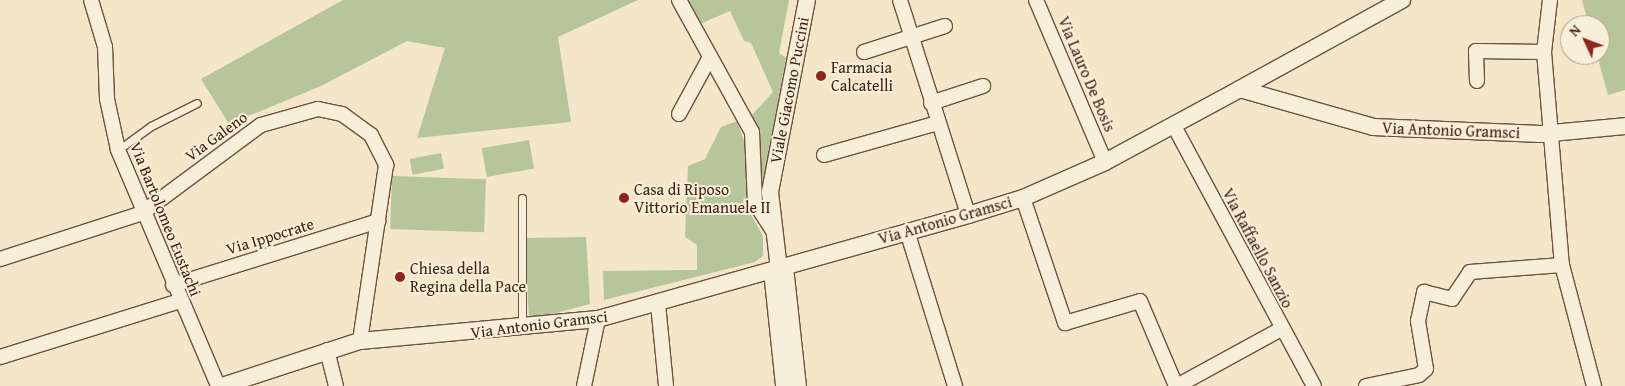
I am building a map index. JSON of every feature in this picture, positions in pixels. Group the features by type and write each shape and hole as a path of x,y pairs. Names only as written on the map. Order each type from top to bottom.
{"street":[{"name":"Via Bartolomeo Eustachi","path":"91,0 105,46 107,99 118,150 142,213 218,386"},
{"path":"679,0 709,58 752,132 755,203 774,232"},
{"name":"Viale Giacomo Puccini","path":"778,269 770,192 776,149 807,0"},
{"path":"900,0 931,103 968,215"},
{"name":"Via Lauro De Bosis","path":"1036,0 1105,162"},
{"path":"1240,89 1402,0"},
{"path":"1550,0 1544,52 1553,133 1562,265 1592,385"},
{"path":"864,52 945,26"},
{"path":"1478,81 1476,51 1544,52"},
{"path":"679,114 709,58"},
{"path":"931,103 983,86"},
{"name":"Via Antonio Gramsci","path":"222,386 253,381 327,350 360,341 598,320 968,215 1023,198 1105,162 1240,89 1373,127 1450,134 1553,133 1625,126"},
{"name":"Via Galeno","path":"0,259 142,213 260,125 318,109 342,114 371,136 381,152 386,165 360,341"},
{"path":"824,155 938,123"},
{"name":"Via Raffaello Sanzio","path":"1174,126 1281,329 1314,386"},
{"path":"1023,198 1065,323 1140,301 1176,386 1281,329"},
{"name":"Via Ippocrate","path":"173,285 378,221"},
{"path":"907,231 956,386"},
{"path":"1366,386 1419,375 1426,369 1418,320 1424,292 1452,298 1470,272 1562,265"},
{"path":"778,269 784,386"},
{"path":"778,269 798,386"},
{"path":"0,358 180,302"},
{"path":"658,304 666,386"},
{"path":"584,386 598,320"},
{"path":"327,350 336,386"}],"lane":[{"path":"118,150 151,126 197,103"},
{"path":"522,198 522,328"}],"green space":[{"path":"343,0 638,0 558,37 571,122 417,138 445,48 407,41 321,86 229,124 201,79"},
{"path":"679,0 789,0 779,53 786,58 761,195 761,138 751,116 773,92 751,43 744,41 730,11 693,27"},
{"path":"1582,0 1625,0 1625,90 1608,95 1600,65 1610,65 1610,15 1586,15"},
{"path":"737,121 749,156 745,204 763,236 763,256 755,262 604,300 603,271 697,270 697,245 685,237 688,166 705,159 721,127"},
{"path":"529,140 534,169 487,177 482,148"},
{"path":"441,153 444,169 413,175 410,159"},
{"path":"392,176 486,179 484,232 390,229"},
{"path":"586,237 590,304 529,320 525,238"}],"place":[{"name":"Farmacia Calcatelli","path":"821,76"},
{"name":"Casa di Riposo Vittorio Emanuele II","path":"624,198"},
{"name":"Chiesa della Regina della Pace","path":"400,277"}]}
